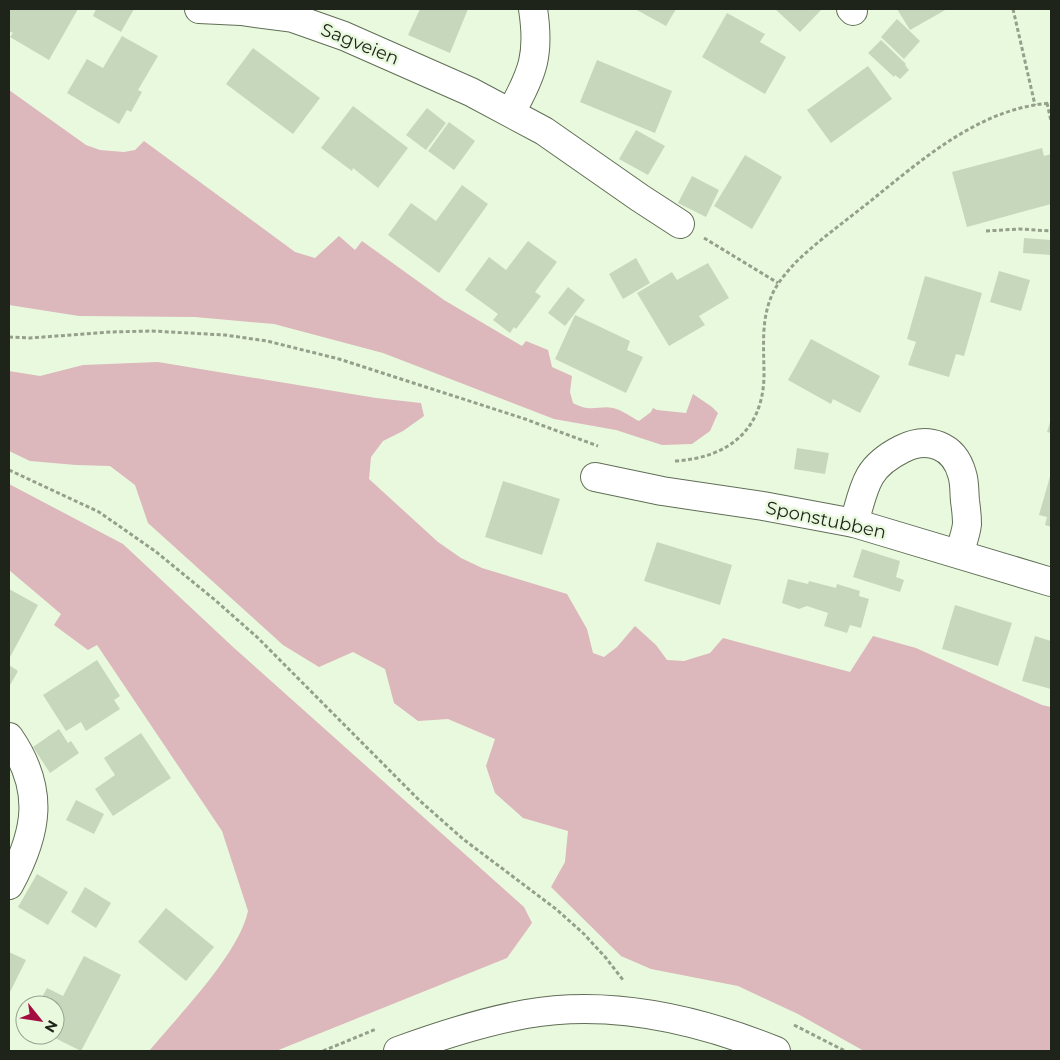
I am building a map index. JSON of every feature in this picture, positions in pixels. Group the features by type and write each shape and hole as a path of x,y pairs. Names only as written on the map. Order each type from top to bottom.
{"street":[{"name":"Sagveien","path":"199,9 293,18 344,36 462,88 511,112 544,131 680,224"},
{"path":"511,112 526,85 533,66 536,46 536,25 533,9"},
{"path":"854,523 864,489 879,464 912,444 923,442 935,444 954,456 963,476 967,524 958,553"},
{"name":"Sponstubben","path":"595,477 662,491 763,506 854,523 1051,582"},
{"path":"9,737 28,770 32,786 33,809 32,828 24,854 9,885"},
{"path":"398,1051 491,1021 562,1010 595,1010 660,1015 724,1032 776,1051"}],"path":[{"path":"1013,9 1035,105"},
{"path":"671,461 690,460 706,456 725,448 739,439 747,430 762,393 764,378 764,332 770,299 778,283 809,250 939,147 961,133 1012,110 1049,103 1051,121"},
{"path":"680,224 778,283"},
{"path":"986,231 1051,230"},
{"path":"9,337 30,338 152,331 225,335 267,341 338,359 533,422 603,448"},
{"path":"9,470 99,512 155,551 215,600 258,638 419,800 463,840 556,910 584,934 625,983"}],"shaded area":[{"path":"9,90 86,145 100,150 124,152 135,150 144,141 295,252 315,258 339,236 355,250 362,241 444,300 522,346 526,341 548,350 552,367 572,376 570,392 573,403 579,406 585,408 613,408 639,421 651,412 653,408 686,413 693,394 718,413 710,431 692,444 662,445 616,430 554,419 383,353 274,324 195,317 79,316 9,305"},
{"path":"158,362 376,398 421,403 424,416 403,431 383,441 371,457 369,479 438,542 461,558 482,568 567,594 587,629 593,653 604,657 617,647 635,626 656,645 667,660 684,661 710,653 723,638 850,672 873,636 916,648 1042,705 1051,707 1051,1051 864,1051 798,1014 738,986 651,969 621,956 551,887 565,862 568,831 523,818 495,793 486,766 495,739 448,719 418,721 394,703 385,669 353,652 319,667 283,645 148,523 135,485 110,466 30,461 9,451 9,371 40,376 83,365"},
{"path":"9,484 123,544 233,647 524,907 532,923 507,958 276,1051 145,1051 150,1050 221,965 242,928 248,911 222,831 97,645 88,650 54,625 61,614 9,570"}],"building":[{"path":"9,9 78,9 49,60 10,37 13,33 9,31"},
{"path":"96,9 134,9 121,32 93,16"},
{"path":"420,9 468,9 450,53 408,35"},
{"path":"635,9 676,9 666,26"},
{"path":"775,9 820,9 821,10 800,32"},
{"path":"897,9 947,9 910,30"},
{"path":"727,13 765,34 760,42 786,57 765,94 702,57"},
{"path":"897,19 920,41 904,59 881,37"},
{"path":"122,36 158,56 138,90 142,92 131,112 127,110 119,124 67,93 87,59 103,68"},
{"path":"881,40 906,64 909,70 900,79 895,75 894,77 868,53"},
{"path":"253,48 320,98 293,134 226,84"},
{"path":"597,60 672,91 655,133 580,102"},
{"path":"868,66 892,99 831,143 807,110"},
{"path":"353,106 408,148 378,188 353,168 352,171 321,148"},
{"path":"427,108 446,123 426,150 406,135"},
{"path":"449,122 475,141 454,170 428,151"},
{"path":"636,130 665,146 648,175 619,159"},
{"path":"1042,148 1044,156 1051,154 1051,204 967,227 952,172"},
{"path":"745,155 782,177 752,229 714,206"},
{"path":"692,176 719,190 706,217 678,203"},
{"path":"462,185 488,204 439,273 388,235 411,203 436,221"},
{"path":"1024,238 1051,240 1051,255 1023,253"},
{"path":"528,241 557,262 535,292 541,296 516,329 514,327 510,333 493,320 498,314 465,290 489,257 506,270"},
{"path":"636,258 650,283 623,299 609,274"},
{"path":"708,263 729,298 699,316 705,325 669,346 637,293 672,272 677,280"},
{"path":"999,271 1030,280 1021,311 990,302"},
{"path":"925,276 982,293 964,356 956,354 949,377 908,365 916,342 907,339"},
{"path":"568,287 585,300 565,326 548,313"},
{"path":"575,315 630,341 627,350 643,357 626,393 555,359"},
{"path":"811,339 880,376 860,413 833,399 831,404 788,380"},
{"path":"1051,419 1051,433 1047,432"},
{"path":"797,448 829,453 825,474 794,469"},
{"path":"1051,473 1051,527 1045,525 1047,517 1039,515"},
{"path":"503,481 560,499 542,555 485,537"},
{"path":"657,542 732,565 720,605 644,581"},
{"path":"862,549 900,561 896,577 904,580 900,592 853,577"},
{"path":"788,579 808,584 809,581 836,588 837,584 860,591 859,596 869,599 861,628 850,625 847,633 824,626 828,613 807,606 799,609 782,603"},
{"path":"9,589 38,605 9,659"},
{"path":"955,605 1012,623 998,666 942,649"},
{"path":"1035,636 1051,641 1051,689 1022,681"},
{"path":"97,660 120,696 114,700 120,709 86,731 81,722 66,731 43,695"},
{"path":"9,665 18,671 9,687"},
{"path":"59,729 68,743 71,741 79,753 50,773 33,747"},
{"path":"141,733 171,778 113,816 95,789 115,775 104,758"},
{"path":"76,800 104,814 94,834 66,820"},
{"path":"37,874 68,892 48,925 18,907"},
{"path":"85,887 111,903 96,928 71,912"},
{"path":"166,908 214,947 186,981 138,942"},
{"path":"9,952 26,960 9,994"},
{"path":"84,956 121,975 81,1051 65,1043 64,995"},
{"path":"47,988 61,995 43,995"}]}
